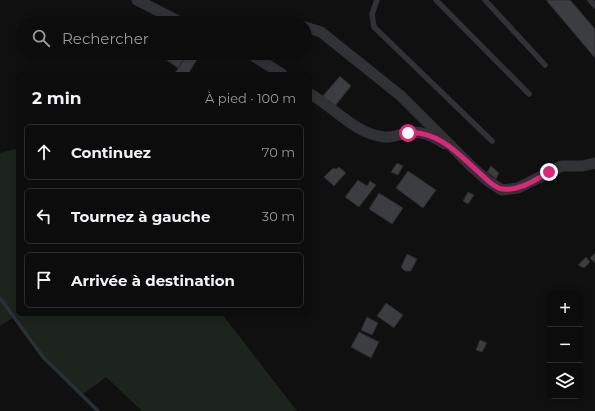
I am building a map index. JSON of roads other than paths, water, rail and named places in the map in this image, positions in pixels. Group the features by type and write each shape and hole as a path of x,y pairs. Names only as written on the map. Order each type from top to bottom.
{"street":[{"path":"137,0 168,16"},
{"path":"312,30 321,32 402,96 488,181 502,190 518,188 562,166 582,166 595,163"},
{"path":"260,60 279,72"},
{"path":"312,95 328,105 347,121 369,133 383,137 416,132 430,135 454,149"}],"lane":[{"path":"377,0 372,14 374,27 492,141"},
{"path":"436,0 529,94"},
{"path":"485,0 545,65"},
{"path":"590,0 595,6"}],"waterway":[{"path":"0,298 43,357 98,411"}]}
